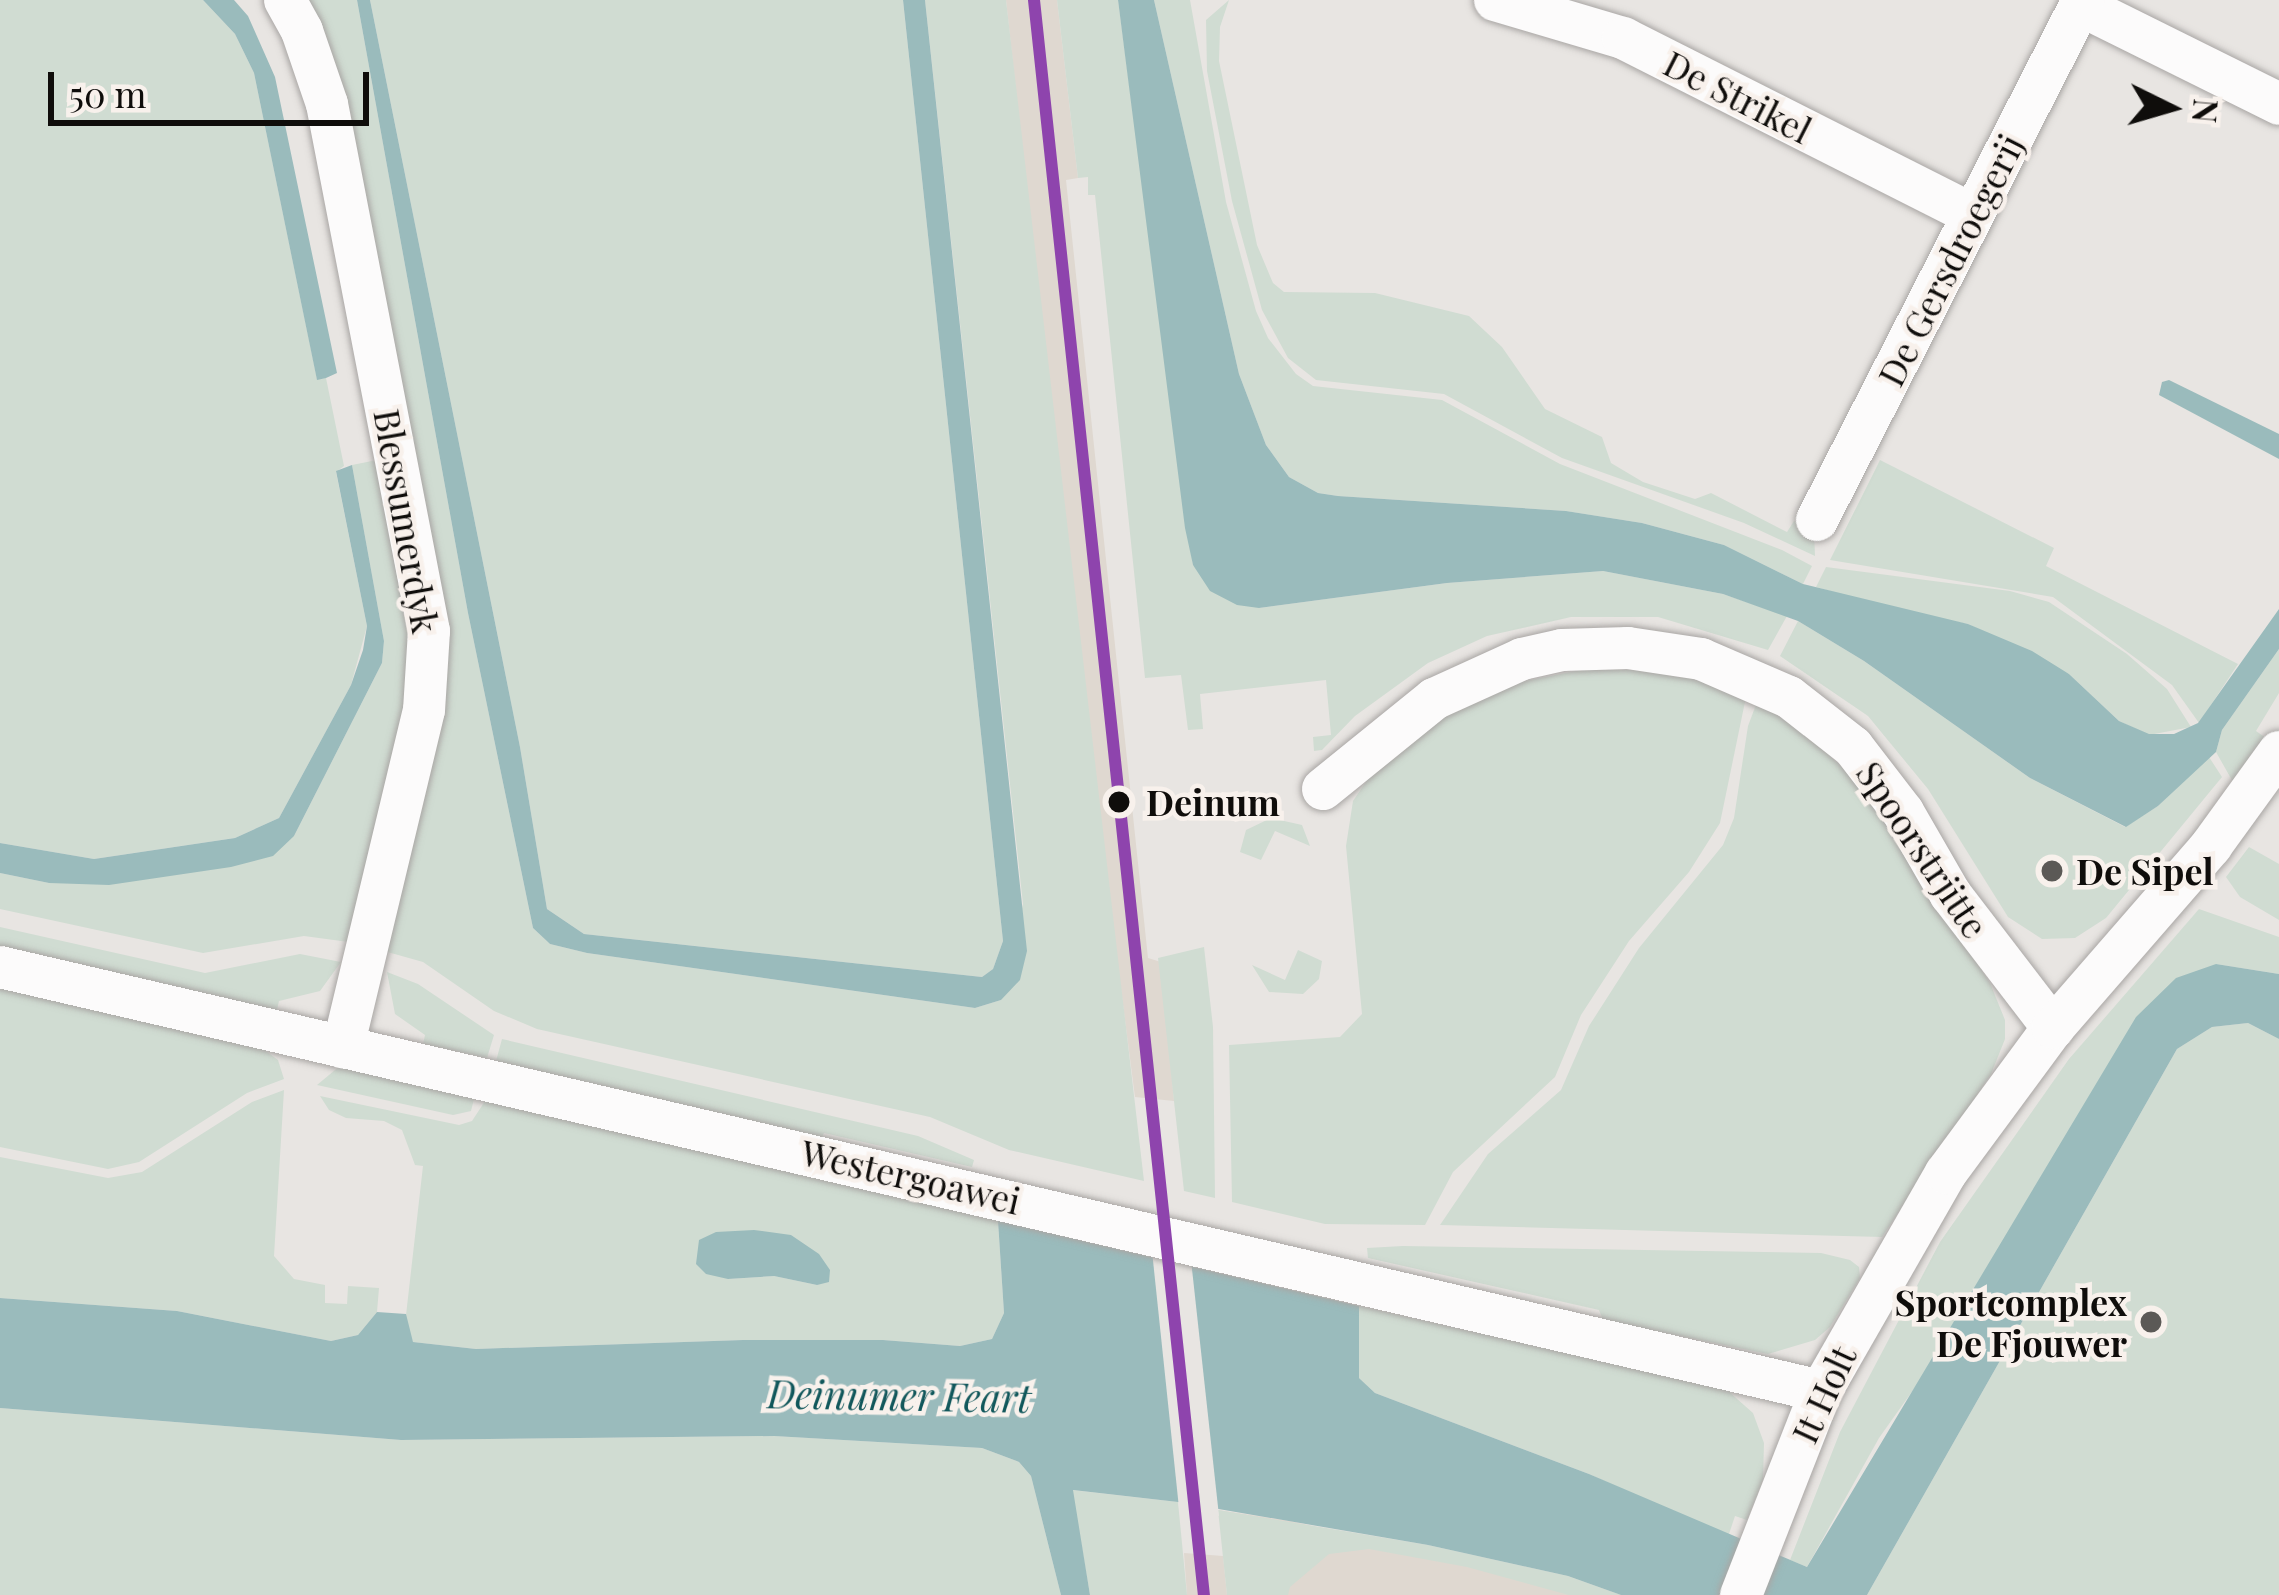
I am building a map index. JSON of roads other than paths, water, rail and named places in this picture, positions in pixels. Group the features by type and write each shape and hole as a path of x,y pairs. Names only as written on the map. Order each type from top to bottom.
{"street":[{"name":"Blessumerdyk","path":"285,0 316,66 327,104 429,631 424,710 343,1046"},
{"name":"De Strikel","path":"1496,0 1623,38 1972,214"},
{"name":"De Gersdroegerij","path":"1817,520 2081,2"},
{"path":"2081,2 2279,104"},
{"name":"Spoorstrjitte","path":"1323,789 1434,699 1522,659 1628,647 1717,664 1790,698 1853,748 1903,812 1951,895 2053,1028"},
{"path":"2053,1028 2211,846 2279,752"},
{"name":"Westergoawei","path":"0,967 1821,1391"},
{"name":"It Holt","path":"1742,1595 1821,1391 1946,1173 2053,1028"}],"water":[{"path":"203,0 234,0 248,16 275,77 337,373 326,378 317,380 254,73 235,34"},
{"path":"357,0 370,0 520,747 547,909 584,934 982,977 993,969 1003,941 903,0 925,0 1027,951 1020,980 1001,1000 975,1008 587,953 550,944 533,928 468,613"},
{"path":"1118,0 1154,0 1239,374 1266,445 1289,477 1318,493 1566,511 1642,523 1724,545 1803,584 1968,624 2032,651 2069,674 2119,721 2149,734 2174,734 2198,723 2279,609 2279,649 2222,730 2216,752 2158,806 2126,827 2030,778 1864,661 1798,621 1723,594 1603,571 1447,583 1259,608 1237,605 1210,591 1193,565 1185,528"},
{"path":"2169,380 2279,434 2279,459 2159,395 2162,382"},
{"path":"352,465 384,641 382,663 294,836 273,856 109,885 49,883 0,873 0,843 94,859 235,838 279,818 351,685 363,650 367,626 336,471"},
{"name":"Deinumer Feart","path":"2216,964 2279,974 2279,1039 2248,1023 2212,1027 2177,1049 1867,1595 1621,1595 1568,1576 1428,1545 1178,1502 1073,1490 1090,1595 1061,1595 1031,1476 1019,1462 982,1448 774,1436 401,1440 0,1408 0,1298 177,1311 331,1341 358,1335 377,1312 406,1314 413,1342 476,1349 743,1340 883,1340 960,1346 992,1339 1004,1313 998,1221 1359,1306 1359,1378 1375,1393 1589,1474 1807,1567 2136,1017 2176,978"},
{"path":"716,1232 791,1235 819,1254 830,1270 829,1282 817,1285 774,1276 728,1279 706,1274 696,1264 699,1240"}],"place":[{"name":"Deinum","path":"1119,802"},
{"name":"De Sipel","path":"2052,871"},
{"name":"Sportcomplex De Fjouwer","path":"2151,1322"}]}
